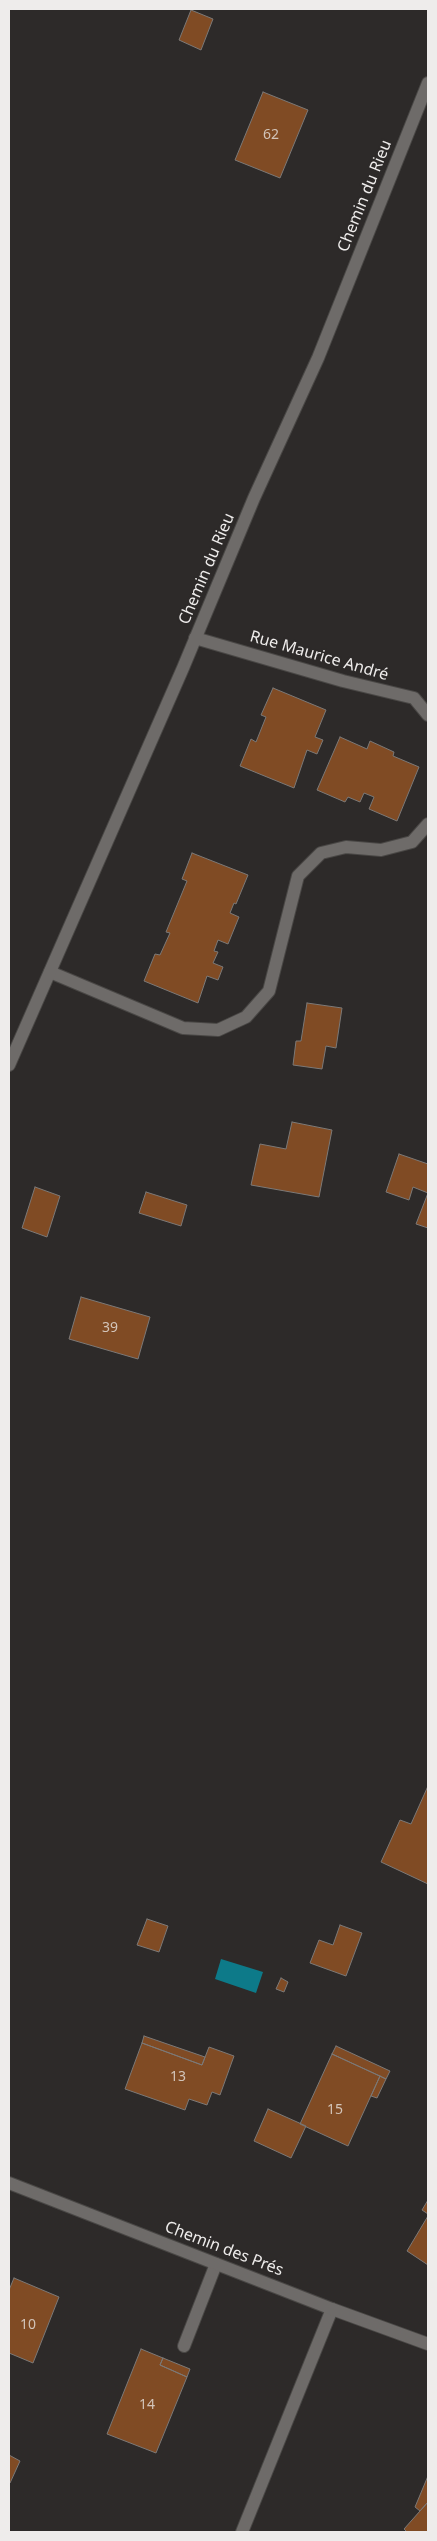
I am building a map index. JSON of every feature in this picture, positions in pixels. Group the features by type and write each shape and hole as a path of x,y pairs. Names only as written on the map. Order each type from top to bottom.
{"street":[{"name":"Chemin du Rieu","path":"9,1065 196,638 254,498 318,358 428,83"},
{"name":"Rue Maurice André","path":"196,638 343,681 414,698 428,715"},
{"path":"50,972 182,1028 218,1030 246,1017 269,991 298,876 320,853 346,847 381,850 412,842 428,824"},
{"name":"Chemin des Prés","path":"9,2182 332,2309 428,2344"},
{"path":"184,2346 216,2264"},
{"path":"242,2532 332,2309"}],"water":[{"path":"221,1959 263,1972 256,1993 215,1979"}],"building":[{"path":"191,10 213,19 201,50 179,40"},
{"path":"263,92 308,110 280,178 235,160"},
{"path":"273,688 326,710 315,737 323,740 317,754 307,750 294,788 240,766 251,739 256,742 266,717 261,715"},
{"path":"340,737 367,749 370,741 394,752 393,756 419,767 397,821 369,809 374,797 364,793 360,802 348,797 345,802 317,790"},
{"path":"192,853 248,875 236,904 234,903 230,913 239,917 228,944 218,940 214,951 218,952 213,963 223,967 218,980 207,976 198,1003 144,981 155,954 160,955 170,933 166,932 187,881 182,879"},
{"path":"307,1003 342,1008 336,1048 326,1046 322,1069 293,1065 296,1041 301,1041"},
{"path":"292,1122 332,1130 319,1197 251,1185 260,1144 286,1149"},
{"path":"399,1154 428,1164 428,1193 413,1187 409,1200 386,1192"},
{"path":"35,1187 60,1196 47,1237 22,1228"},
{"path":"146,1192 187,1205 181,1226 139,1213"},
{"path":"428,1193 428,1228 416,1224"},
{"path":"81,1297 150,1317 138,1359 69,1339"},
{"path":"428,1786 428,1884 381,1862 400,1820 411,1824"},
{"path":"147,1919 168,1926 159,1952 137,1945"},
{"path":"340,1925 362,1933 346,1976 310,1963 319,1940 333,1945"},
{"path":"281,1978 288,1982 284,1992 276,1989"},
{"path":"144,2036 205,2057 202,2065 142,2043"},
{"path":"142,2043 202,2065 209,2047 234,2056 220,2095 212,2092 207,2105 189,2099 185,2110 125,2089"},
{"path":"336,2046 390,2071 386,2079 332,2054"},
{"path":"332,2054 380,2076 348,2146 300,2124"},
{"path":"380,2076 386,2079 377,2098 371,2096"},
{"path":"268,2109 306,2126 291,2158 254,2141"},
{"path":"428,2200 428,2214 422,2210"},
{"path":"428,2216 428,2265 407,2251"},
{"path":"14,2278 59,2297 33,2363 9,2353 9,2290"},
{"path":"141,2349 163,2358 160,2365 187,2377 156,2453 107,2434"},
{"path":"163,2358 190,2369 187,2377 160,2365"},
{"path":"9,2455 20,2461 10,2483 9,2482"},
{"path":"428,2476 428,2502 420,2511 415,2507"},
{"path":"428,2502 428,2532 407,2532 404,2529"}]}
